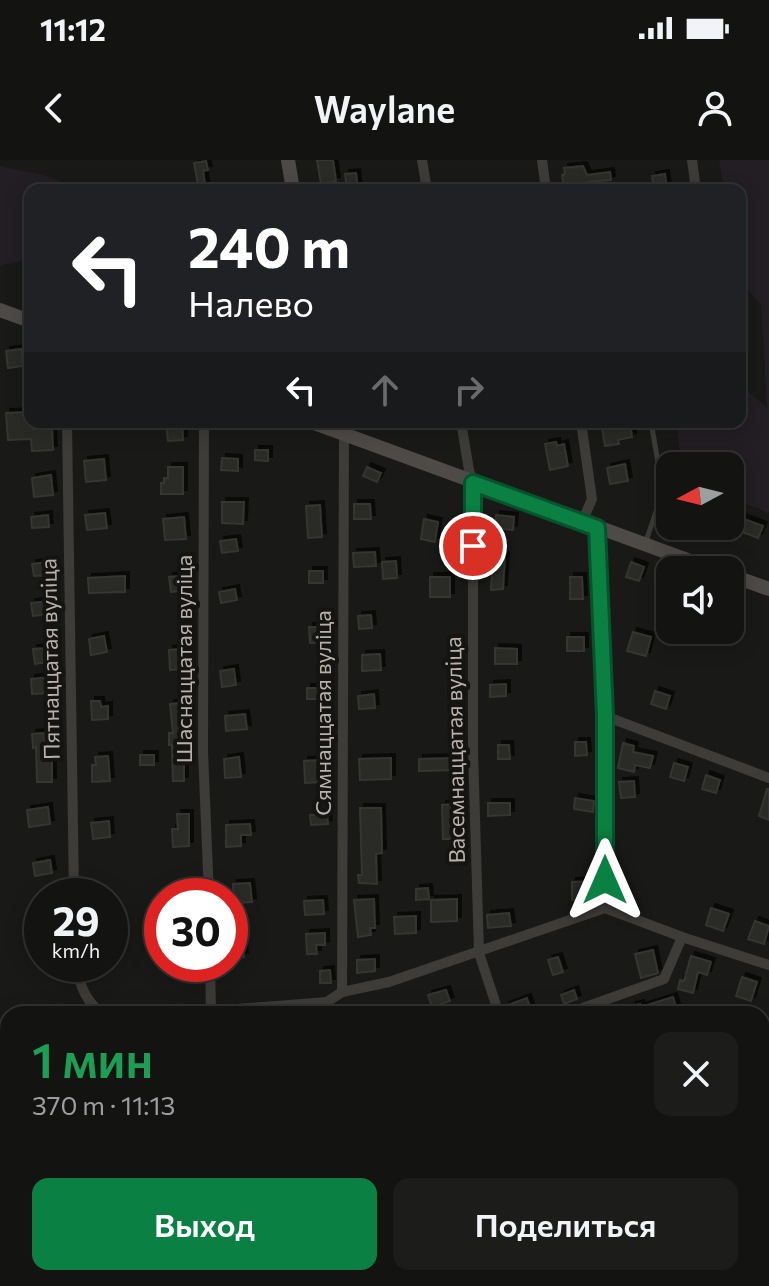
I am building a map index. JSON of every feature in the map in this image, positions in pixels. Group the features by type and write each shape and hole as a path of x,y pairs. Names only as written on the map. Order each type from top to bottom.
{"main road":[{"path":"288,160 292,184"},
{"path":"0,310 24,319"},
{"path":"333,428 473,483 676,556"},
{"path":"744,580 769,589"}],"street":[{"path":"422,160 426,184"},
{"path":"542,160 545,184"},
{"path":"692,160 695,184"},
{"name":"Пятнаццатая вуліца","path":"67,428 74,878"},
{"name":"Шаснаццатая вуліца","path":"204,428 203,752 208,878"},
{"name":"Васемнаццатая вуліца","path":"462,428 473,483 473,750 479,953 496,1006"},
{"path":"582,428 592,499 582,522"},
{"name":"Сямнаццатая вуліца","path":"342,992 344,434"},
{"path":"597,528 605,716 605,908"},
{"path":"605,716 769,778"},
{"path":"285,1006 327,1002 342,992 389,982 605,908 769,965"},
{"path":"588,1006 664,979 682,937"},
{"path":"80,982 93,1006"},
{"path":"210,982 211,1006"}],"lane":[{"path":"645,545 663,491 652,428"}],"shaded area":[{"path":"719,160 769,160 769,513 744,503 744,452 680,452 678,428 746,428 746,389 767,408 761,305 746,289 746,184 723,184"},
{"path":"0,166 47,176 66,184 24,184 24,260 0,266"}],"building":[{"path":"317,160 333,160 336,181 321,184"},
{"path":"206,161 208,170 203,171 205,184 198,184 194,163"},
{"path":"583,166 587,175 610,172 611,180 563,184 564,168"},
{"path":"356,173 357,184 346,184 345,174"},
{"path":"665,174 666,184 653,184 652,176"},
{"path":"21,349 23,366 8,368 6,351"},
{"path":"24,412 24,428 52,428 53,450 32,451 31,439 8,440 6,413"},
{"path":"167,428 182,428 183,440 168,441"},
{"path":"602,428 631,428 632,437 618,440 619,444 605,446"},
{"path":"556,442 557,446 564,444 568,466 550,470 545,444"},
{"path":"255,450 268,450 268,461 255,460"},
{"path":"222,458 238,459 238,471 221,470"},
{"path":"104,459 106,480 86,482 84,461"},
{"path":"625,464 628,481 610,484 607,468"},
{"path":"168,467 183,467 183,494 161,494 161,483 168,478"},
{"path":"367,467 381,473 377,482 363,476"},
{"path":"51,475 53,495 34,497 32,478"},
{"path":"222,502 244,502 243,524 222,523"},
{"path":"354,504 370,504 371,519 354,519"},
{"path":"320,505 322,537 308,538 306,506"},
{"path":"105,513 107,528 87,530 85,515"},
{"path":"48,515 49,527 32,528 31,517"},
{"path":"496,515 514,517 513,530 495,528"},
{"path":"184,517 186,539 165,540 163,519"},
{"path":"424,519 438,522 435,542 421,539"},
{"path":"744,519 763,526 758,538 744,533"},
{"path":"236,539 238,551 222,553 220,541"},
{"path":"375,552 376,566 354,567 353,553"},
{"path":"493,555 505,556 503,589 491,590"},
{"path":"396,561 397,578 383,579 382,562"},
{"path":"47,562 48,575 34,576 32,564"},
{"path":"631,562 644,567 639,581 626,577"},
{"path":"309,571 323,571 323,583 309,583"},
{"path":"125,576 125,592 89,593 88,578"},
{"path":"178,576 178,579 184,579 185,590 171,592 169,577"},
{"path":"430,577 450,577 450,597 430,597"},
{"path":"570,577 582,577 583,599 570,599"},
{"path":"235,589 237,600 221,603 219,592"},
{"path":"48,601 50,614 33,616 31,603"},
{"path":"371,615 372,628 359,629 358,616"},
{"path":"309,627 326,627 327,642 310,643"},
{"path":"633,632 651,637 646,656 627,651"},
{"path":"104,636 107,652 91,655 89,639"},
{"path":"567,637 584,637 584,651 567,651"},
{"path":"49,648 50,662 35,664 33,649"},
{"path":"495,648 517,649 517,664 495,664"},
{"path":"182,649 183,669 170,670 169,650"},
{"path":"380,654 381,670 362,671 362,655"},
{"path":"234,669 236,685 222,687 220,671"},
{"path":"51,677 52,693 32,694 31,679"},
{"path":"506,684 506,696 490,697 490,685"},
{"path":"307,688 324,688 324,699 307,699"},
{"path":"655,691 670,696 666,709 651,704"},
{"path":"374,694 375,708 359,709 358,696"},
{"path":"91,701 100,701 101,707 108,706 108,719 92,720"},
{"path":"186,702 188,720 184,781 173,781 172,745 169,745 169,733 173,733 170,704"},
{"path":"245,714 247,729 226,731 225,716"},
{"path":"44,733 46,760 52,760 52,782 37,782 36,747 33,748 32,734"},
{"path":"575,742 586,742 587,755 575,756"},
{"path":"623,743 634,746 633,752 653,756 650,768 635,765 634,772 618,768"},
{"path":"498,745 509,745 510,759 498,759"},
{"path":"140,755 154,755 154,765 140,765"},
{"path":"108,756 110,781 92,782 95,757"},
{"path":"239,757 241,777 225,778 224,759"},
{"path":"391,758 391,779 360,780 359,759"},
{"path":"456,758 457,770 419,771 419,759"},
{"path":"320,760 322,782 305,783 304,761"},
{"path":"674,763 688,767 684,781 670,777"},
{"path":"706,775 720,780 716,793 702,789"},
{"path":"634,781 635,797 621,798 619,782"},
{"path":"769,789 769,820 759,816"},
{"path":"575,798 594,801 593,812 574,809"},
{"path":"488,803 510,803 510,815 488,816"},
{"path":"457,804 457,814 454,814 455,839 443,839 442,805"},
{"path":"48,807 50,824 29,827 27,810"},
{"path":"360,808 381,808 382,853 376,854 377,884 359,883 358,875 362,875"},
{"path":"177,814 189,814 189,846 173,847 172,829 178,829"},
{"path":"327,814 328,824 311,825 310,815"},
{"path":"109,821 110,837 93,839 91,823"},
{"path":"250,824 251,835 241,835 241,846 226,847 226,825"},
{"path":"50,860 52,873 35,876 33,863"},
{"path":"595,881 595,900 572,900 572,882"},
{"path":"250,883 252,902 248,902"},
{"path":"428,888 429,899 416,900 416,889"},
{"path":"374,899 375,928 370,928 371,935 358,937 354,900"},
{"path":"457,899 457,921 431,922 431,900"},
{"path":"323,900 324,914 305,915 304,901"},
{"path":"711,908 729,914 723,931 706,925"},
{"path":"509,913 511,926 488,928 487,915"},
{"path":"416,916 416,933 395,934 394,917"},
{"path":"755,921 769,926 764,944 748,939"},
{"path":"325,933 325,945 316,945 317,954 307,954 306,934"},
{"path":"653,950 658,973 641,978 635,954"},
{"path":"691,956 711,962 707,975 698,972 693,993 678,989 680,980 684,981"},
{"path":"558,957 563,972 553,975 548,960"},
{"path":"375,959 375,971 357,973 357,960"},
{"path":"330,970 331,983 320,983 320,971"},
{"path":"742,977 757,982 751,1001 736,996"},
{"path":"446,990 450,1001 432,1006 428,995"},
{"path":"574,990 577,999 564,1004 561,995"},
{"path":"673,997 676,1006 644,1006"},
{"path":"527,998 530,1006 505,1006"}],"route":[{"path":"473,546 473,483 597,528 605,716 605,880"}]}
